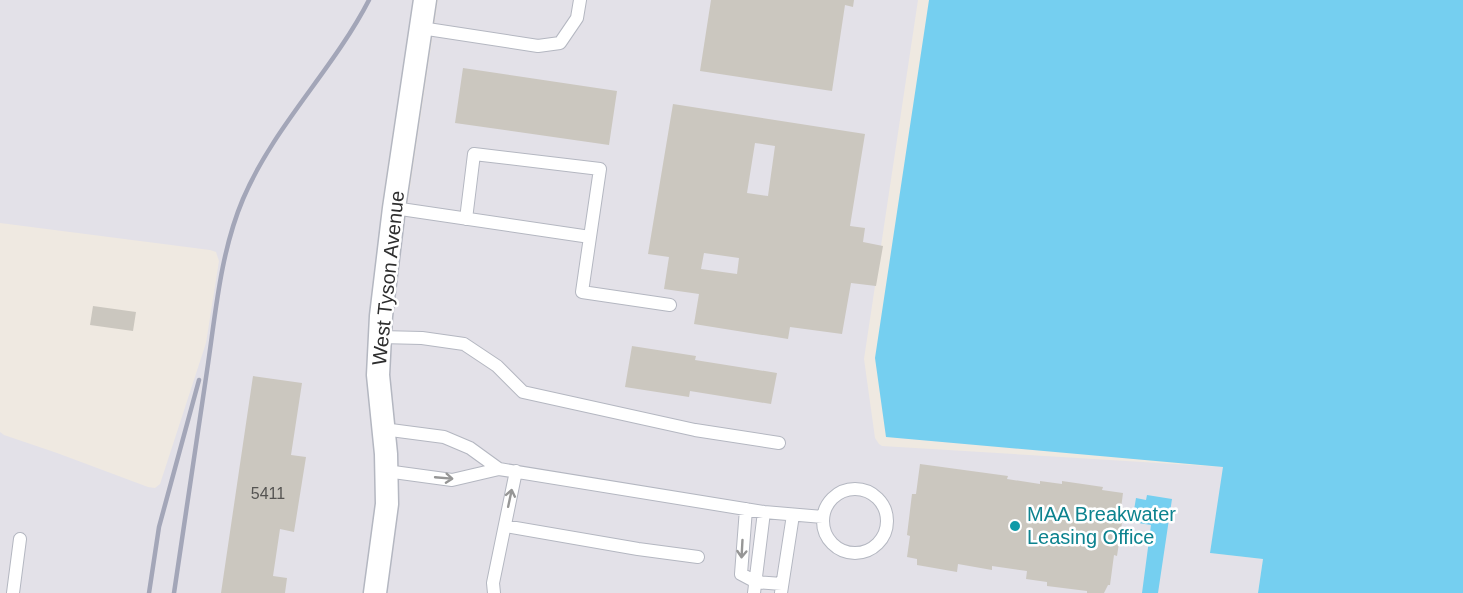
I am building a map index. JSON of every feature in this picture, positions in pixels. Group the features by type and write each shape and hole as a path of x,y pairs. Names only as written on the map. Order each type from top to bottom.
{"street":[{"name":"West Tyson Avenue","path":"375,593 387,504 378,375 380,337 394,208 425,0"}],"lane":[{"path":"421,28 538,46 560,44 577,18 580,0"},
{"path":"466,219 474,154 600,169 582,292 670,305"},
{"path":"394,208 590,237"},
{"path":"380,337 422,338 464,344 497,366 523,392 695,430 779,443"},
{"path":"383,429 444,437 470,448 499,469"},
{"path":"386,471 452,480 499,469 764,512 823,516"},
{"path":"494,593 493,583 516,471"},
{"path":"853,489 863,489 881,501 888,521 886,532 880,542 863,552 852,553 842,551 827,537 823,516 833,497 853,489"},
{"path":"746,509 741,573 755,587 782,589 793,515"},
{"path":"755,587 764,512"},
{"path":"505,526 698,557"},
{"path":"13,593 20,539"}],"shaded area":[{"path":"0,0 413,0 380,217 405,221 438,0 918,0 864,359 875,438 882,446 1224,467 1210,553 1263,559 1258,593 0,593 0,432 155,488 160,484 206,343 219,261 216,252 210,250 0,223"}],"water":[{"path":"929,0 1463,0 1463,593 1258,593 1263,559 1210,553 1223,467 886,437 875,358"},
{"path":"1147,495 1172,499 1158,593 1142,593 1151,525 1132,522 1136,498 1146,500"}],"building":[{"path":"711,0 854,0 853,7 845,5 832,91 700,71"},
{"path":"463,68 617,91 609,145 455,123"},
{"path":"673,104 865,134 850,226 865,228 863,242 883,246 876,286 851,283 842,334 790,327 788,339 694,324 699,294 664,289 669,257 648,254","holes":["755,143 775,146 768,196 747,193","704,253 739,258 737,274 701,269"]},
{"path":"93,306 136,312 133,331 90,325"},
{"path":"632,346 696,356 695,360 777,373 771,404 690,391 689,397 625,387"},
{"path":"253,376 302,383 291,455 306,457 294,532 280,529 273,576 287,578 285,593 221,593"},
{"name":"MAA Breakwater Leasing Office","path":"920,464 1008,476 1007,479 1040,484 1040,481 1062,484 1062,481 1103,487 1102,490 1123,493 1120,516 1123,516 1110,585 1104,593 1087,593 1087,591 1047,586 1047,582 1026,579 1027,571 992,566 992,570 958,564 957,572 917,565 917,559 907,557 910,536 907,535 912,494 916,494"}],"railway":[{"path":"174,593 217,301 229,239 243,199 256,172 287,122 355,26 369,0"},
{"path":"149,593 159,527 199,380"}],"place":[{"name":"MAA Breakwater Leasing Office","path":"1015,526"}]}
